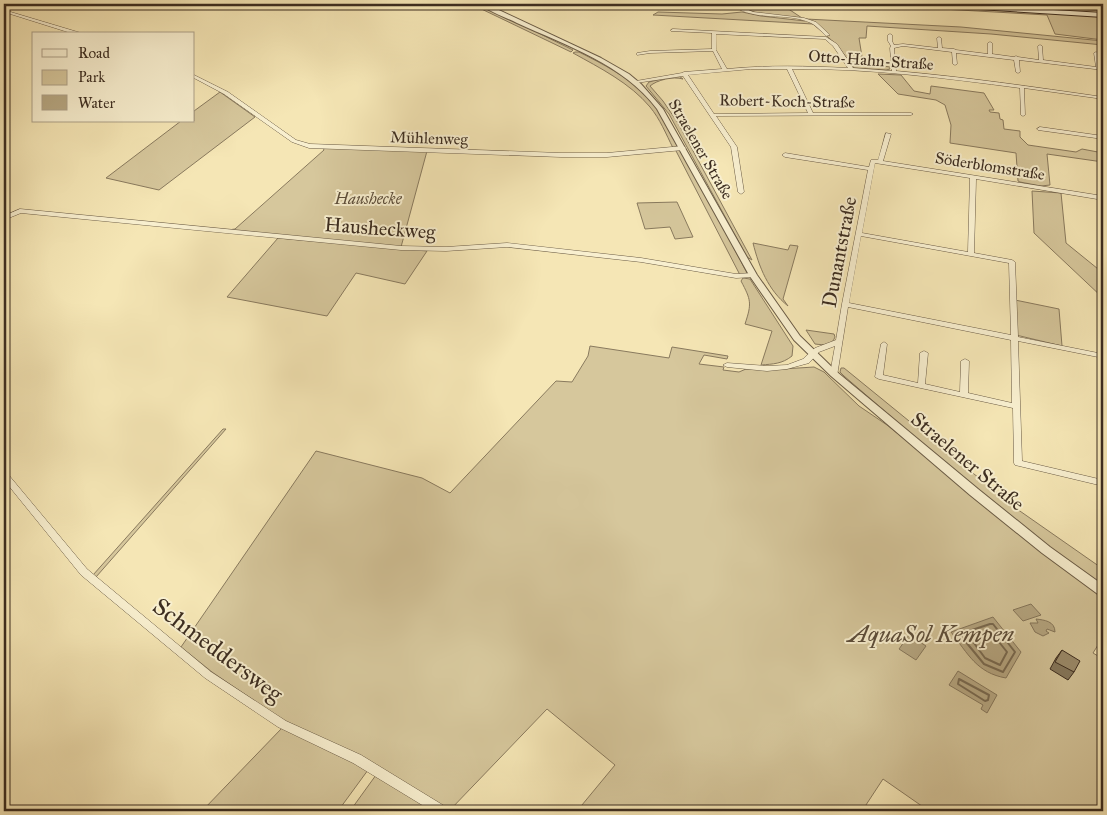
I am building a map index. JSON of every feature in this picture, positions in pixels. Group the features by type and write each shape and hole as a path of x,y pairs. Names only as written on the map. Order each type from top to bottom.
{"main road":[{"path":"931,4 1103,15"}],"street":[{"name":"Straelener Straße","path":"482,4 596,58 636,82 654,99 754,276 791,331 834,374 1039,544 1103,591"},
{"path":"732,4 741,10 761,16 799,18 814,23 828,34"},
{"path":"4,11 72,32"},
{"path":"674,30 826,38 835,45 852,70"},
{"path":"714,33 714,50 726,70"},
{"path":"890,35 890,41 893,46 894,72"},
{"path":"939,38 940,49"},
{"path":"990,43 990,54"},
{"path":"893,46 954,50 1100,69 1096,53"},
{"path":"1040,46 1041,61"},
{"path":"639,54 714,50"},
{"path":"954,50 955,64"},
{"path":"1016,58 1018,72"},
{"name":"Otto-Hahn-Straße","path":"636,82 684,73 726,70 789,68 852,70 894,72 1022,86 1103,98"},
{"path":"789,68 811,115"},
{"name":"Robert-Koch-Straße","path":"684,73 714,116 911,114"},
{"name":"Mühlenweg","path":"195,77 226,93 294,141 309,146 579,155 630,154 683,148"},
{"path":"1022,86 1023,115"},
{"path":"714,116 734,147 740,192"},
{"path":"1040,129 1103,138"},
{"name":"Dunantstraße","path":"834,374 845,304 872,169 888,134"},
{"path":"785,155 872,169"},
{"name":"Söderblomstraße","path":"877,161 1103,198"},
{"path":"971,254 973,178"},
{"name":"Hausheckweg","path":"4,218 20,211 401,248 446,249 508,245 641,260 736,276 754,276"},
{"path":"859,234 1012,262 1018,463 1103,483"},
{"path":"845,304 1103,356"},
{"path":"727,365 779,368 806,361 818,349 831,346 839,341"},
{"path":"884,344 879,377 1016,406"},
{"path":"921,386 924,353"},
{"path":"964,395 965,361"},
{"name":"Schmeddersweg","path":"4,475 84,572 208,674 282,724 357,758 442,811"}],"green space":[{"path":"471,4 479,4 573,50 571,52"},
{"path":"734,4 781,4 802,18 759,14"},
{"path":"854,4 917,4 1103,16 1103,40 1055,34 1047,15"},
{"path":"950,4 990,4 1103,11 1103,14"},
{"path":"658,12 722,14 742,12 805,21 806,19 961,27 1103,41 1103,45 991,34 867,26 866,38 859,38 863,63 890,67 890,69 854,68 837,45 813,24 653,15"},
{"path":"579,52 606,66 640,89 657,107 679,145 673,148 654,112 642,98 614,77 573,53"},
{"path":"878,74 901,75 914,91 930,94 931,86 984,93 994,110 989,110 990,112 999,113 1000,119 1003,120 1004,129 1020,131 1020,137 1028,145 1076,152 1082,149 1103,153 1103,162 1047,154 1050,185 1041,186 1020,182 1018,181 1016,153 950,143 951,125 945,105 936,100 898,94"},
{"path":"679,76 683,79 665,79 650,86 678,123 752,260 747,257 669,114 646,86 649,82"},
{"path":"220,92 255,117 159,190 106,178 180,122 195,122 195,110"},
{"name":"Haushecke","path":"323,148 427,151 401,247 228,230 235,229 324,150"},
{"path":"675,149 681,150 684,153 747,273 740,275"},
{"path":"1032,191 1061,193 1066,243 1103,273 1103,298 1034,233"},
{"path":"677,202 693,237 675,239 670,227 645,229 637,203"},
{"name":"Haushecke","path":"278,238 427,251 405,284 356,273 327,316 227,297"},
{"path":"753,243 788,250 790,245 798,246 783,299 788,306 775,293 765,278"},
{"path":"743,278 750,279 793,346 792,356 785,361 761,365 772,331 745,324 749,311 749,302 741,281"},
{"path":"1015,300 1059,309 1062,346 1016,335"},
{"path":"806,330 834,334 835,337 832,342 824,345 815,344"},
{"name":"AquaSol Kempen","path":"590,346 669,358 672,347 728,356 727,359 704,355 699,364 724,367 723,370 739,372 746,369 767,370 814,367 824,372 859,406 887,425 1066,569 1103,594 1103,637 1093,653 1103,659 1103,798 1097,811 976,811 956,807 956,811 929,811 883,779 862,811 577,811 615,765 547,709 449,811 356,754 281,719 212,672 181,647 316,451 422,478 450,493 556,381 572,382 588,356"},
{"path":"841,368 844,368 1017,509 1103,569 1103,586 1049,547 960,476 844,376 840,372"},
{"path":"223,429 226,429 96,577 93,575"},
{"path":"282,728 368,770 338,811 202,811"},
{"path":"376,775 435,811 350,811"}],"water":[{"path":"1031,604 1041,615 1023,621 1013,610"},
{"path":"993,617 1021,652 1006,678 980,667 968,655 951,632"},
{"path":"1036,619 1051,623 1055,628 1055,632 1047,629 1046,631 1049,633 1043,636 1035,632 1030,623 1038,623"},
{"path":"909,635 926,646 916,660 899,649"},
{"path":"958,671 997,695 987,713 981,709 983,705 949,685"}],"building":[{"path":"1062,650 1080,661 1074,672 1055,662"}]}
